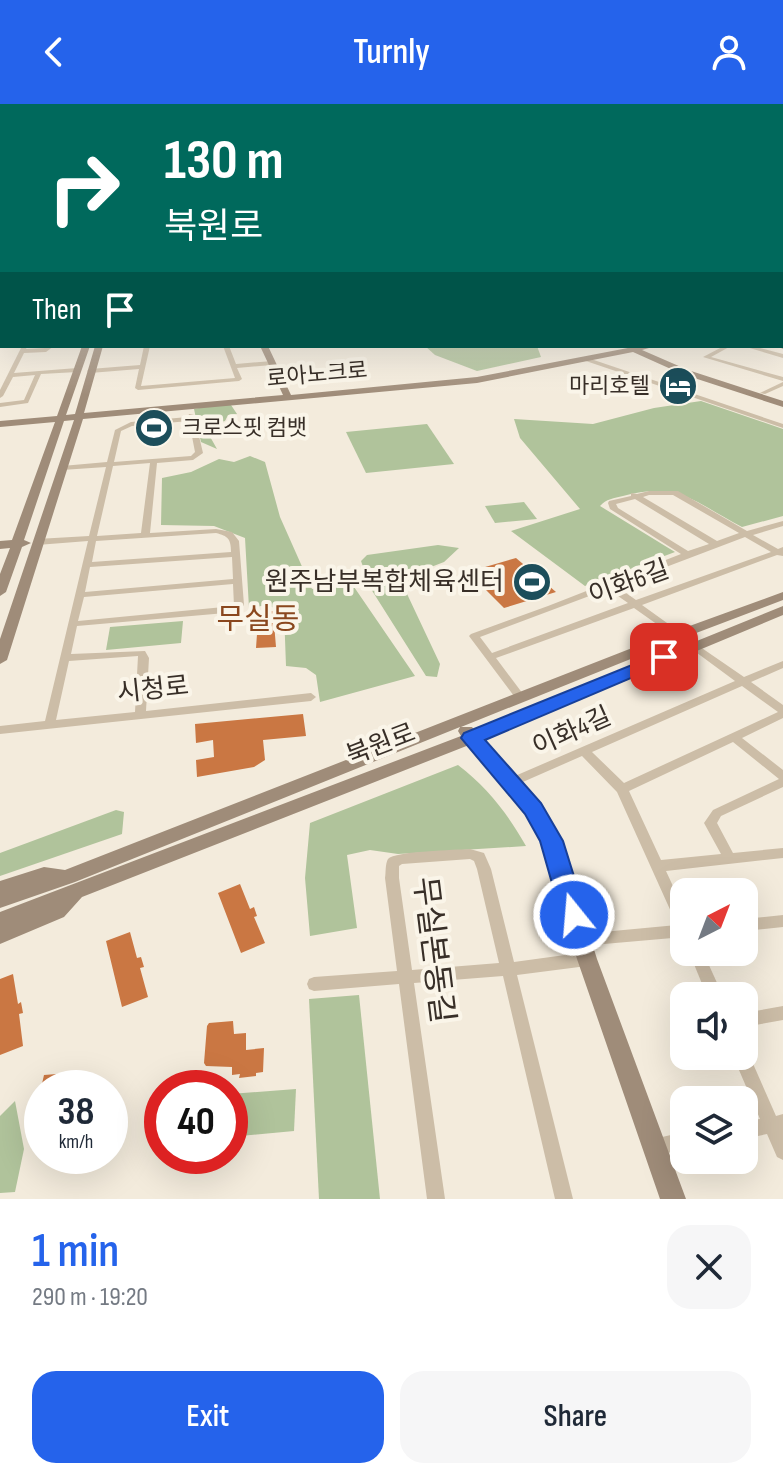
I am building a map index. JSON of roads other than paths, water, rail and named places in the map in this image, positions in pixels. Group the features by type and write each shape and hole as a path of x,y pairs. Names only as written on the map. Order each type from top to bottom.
{"street":[{"path":"0,396 24,349 48,348"},
{"path":"0,592 85,348"},
{"path":"0,660 75,431 98,348"},
{"path":"147,348 138,388 239,379 227,348"},
{"path":"265,348 286,393"},
{"name":"로아노크로","path":"0,422 286,393 453,382 628,348"},
{"name":"로아노크로","path":"522,369 629,348"},
{"path":"635,348 685,372 783,401"},
{"path":"636,348 783,401"},
{"path":"724,348 706,357 783,381"},
{"path":"753,348 783,356"},
{"path":"585,359 783,426"},
{"path":"235,366 272,363"},
{"path":"90,371 142,367"},
{"path":"10,375 77,370"},
{"path":"0,405 26,402 39,373"},
{"path":"763,393 783,381"},
{"name":"로아노크로","path":"121,410 286,393"},
{"path":"85,398 96,407 121,410"},
{"path":"15,420 44,413 68,402"},
{"path":"62,468 154,463 197,456 189,405"},
{"path":"75,431 93,418 121,410"},
{"path":"49,726 118,430 131,424 192,419"},
{"path":"15,420 44,423 56,435"},
{"path":"145,536 154,463"},
{"path":"686,554 614,509 612,503 634,495 675,493 781,552"},
{"path":"634,495 714,543"},
{"path":"521,698 474,636 714,543 783,523"},
{"path":"0,545 223,531 232,536 239,605 232,611 72,624"},
{"name":"이화6길","path":"490,657 781,552"},
{"path":"86,565 236,554"},
{"path":"79,595 238,581"},
{"path":"609,585 783,712 622,789"},
{"name":"북원로","path":"465,730 521,698 783,593"},
{"name":"북원로","path":"0,921 72,884 465,730 781,611"},
{"path":"65,658 141,653 144,658 140,716"},
{"name":"이화4길","path":"512,782 783,664"},
{"name":"시청로","path":"0,730 311,697"},
{"path":"465,730 533,809 551,841 584,949 673,1199"},
{"path":"730,859 710,823 717,813 783,779 734,737"},
{"path":"584,751 622,789 670,893"},
{"path":"658,866 783,853"},
{"name":"무실본동길","path":"436,1199 405,976 393,863 400,859 470,854 479,857 484,869 564,1199"},
{"path":"0,889 44,875 72,884 57,911 0,935"},
{"name":"북원로","path":"0,900 72,884"},
{"path":"758,924 783,921"},
{"path":"314,984 508,969 584,949 670,934"},
{"path":"758,1017 783,1013"},
{"path":"748,1070 777,1124 783,1151"},
{"path":"655,1146 670,1143"}],"place":[{"name":"마리호텔","path":"678,386"},
{"name":"크로스핏 컴뱃","path":"154,428"},
{"name":"원주남부복합체육센터","path":"532,582"}],"district":[{"name":"무실동","path":"258,620"}]}
